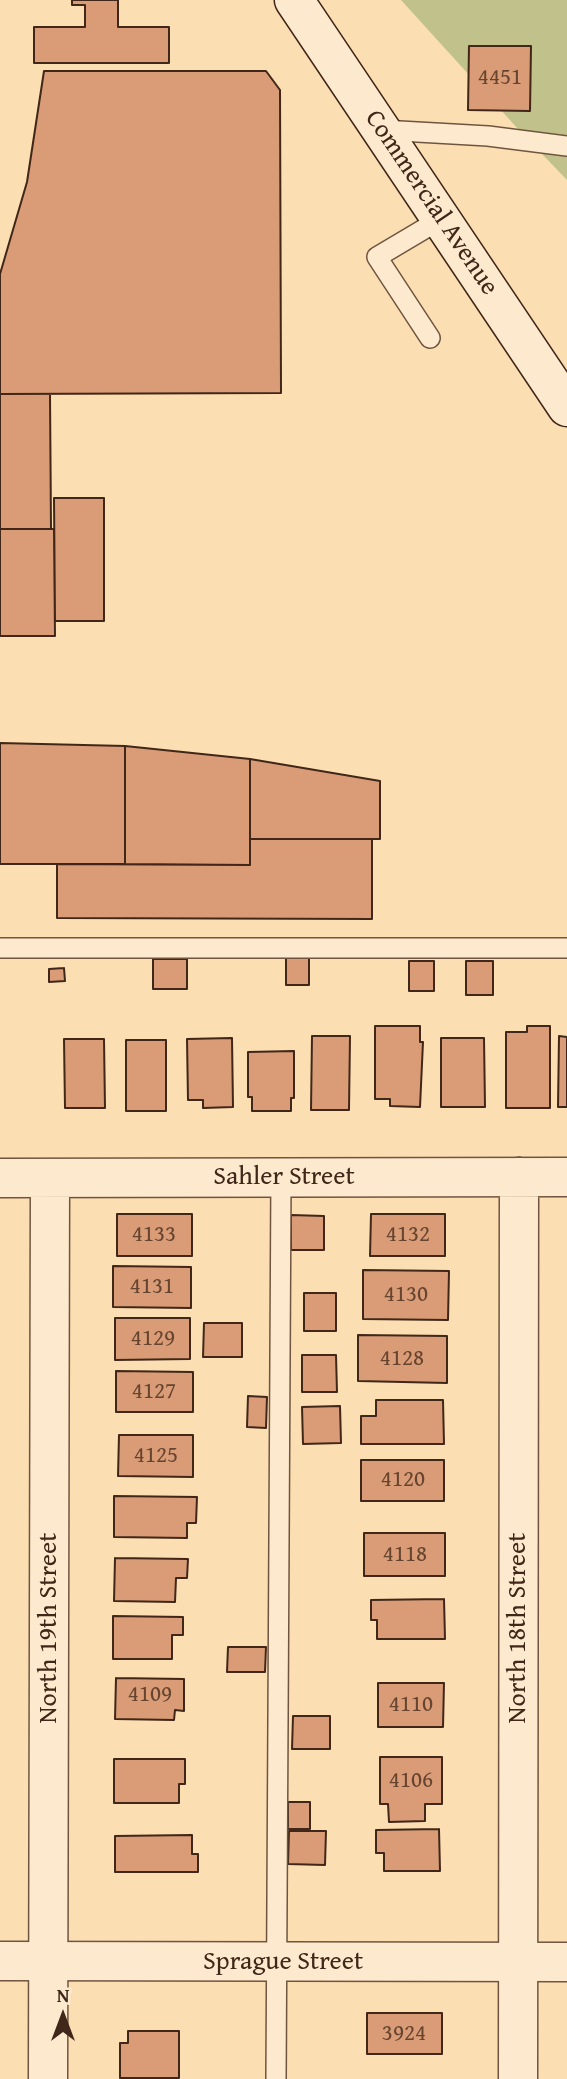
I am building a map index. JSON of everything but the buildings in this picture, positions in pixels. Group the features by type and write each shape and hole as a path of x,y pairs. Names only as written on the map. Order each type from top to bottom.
{"street":[{"name":"Commercial Avenue","path":"294,0 567,407"},
{"name":"North 18th Street","path":"518,2079 519,1177"},
{"name":"Sahler Street","path":"0,1178 567,1177"},
{"name":"North 19th Street","path":"48,2079 50,1178"},
{"name":"Sprague Street","path":"0,1961 567,1962"}],"lane":[{"path":"382,130 488,136 567,146"},
{"path":"430,338 377,257 441,219"},
{"path":"0,948 567,948"},
{"path":"276,2079 281,1177"}],"green space":[{"path":"401,0 567,0 567,180 519,130"}]}
